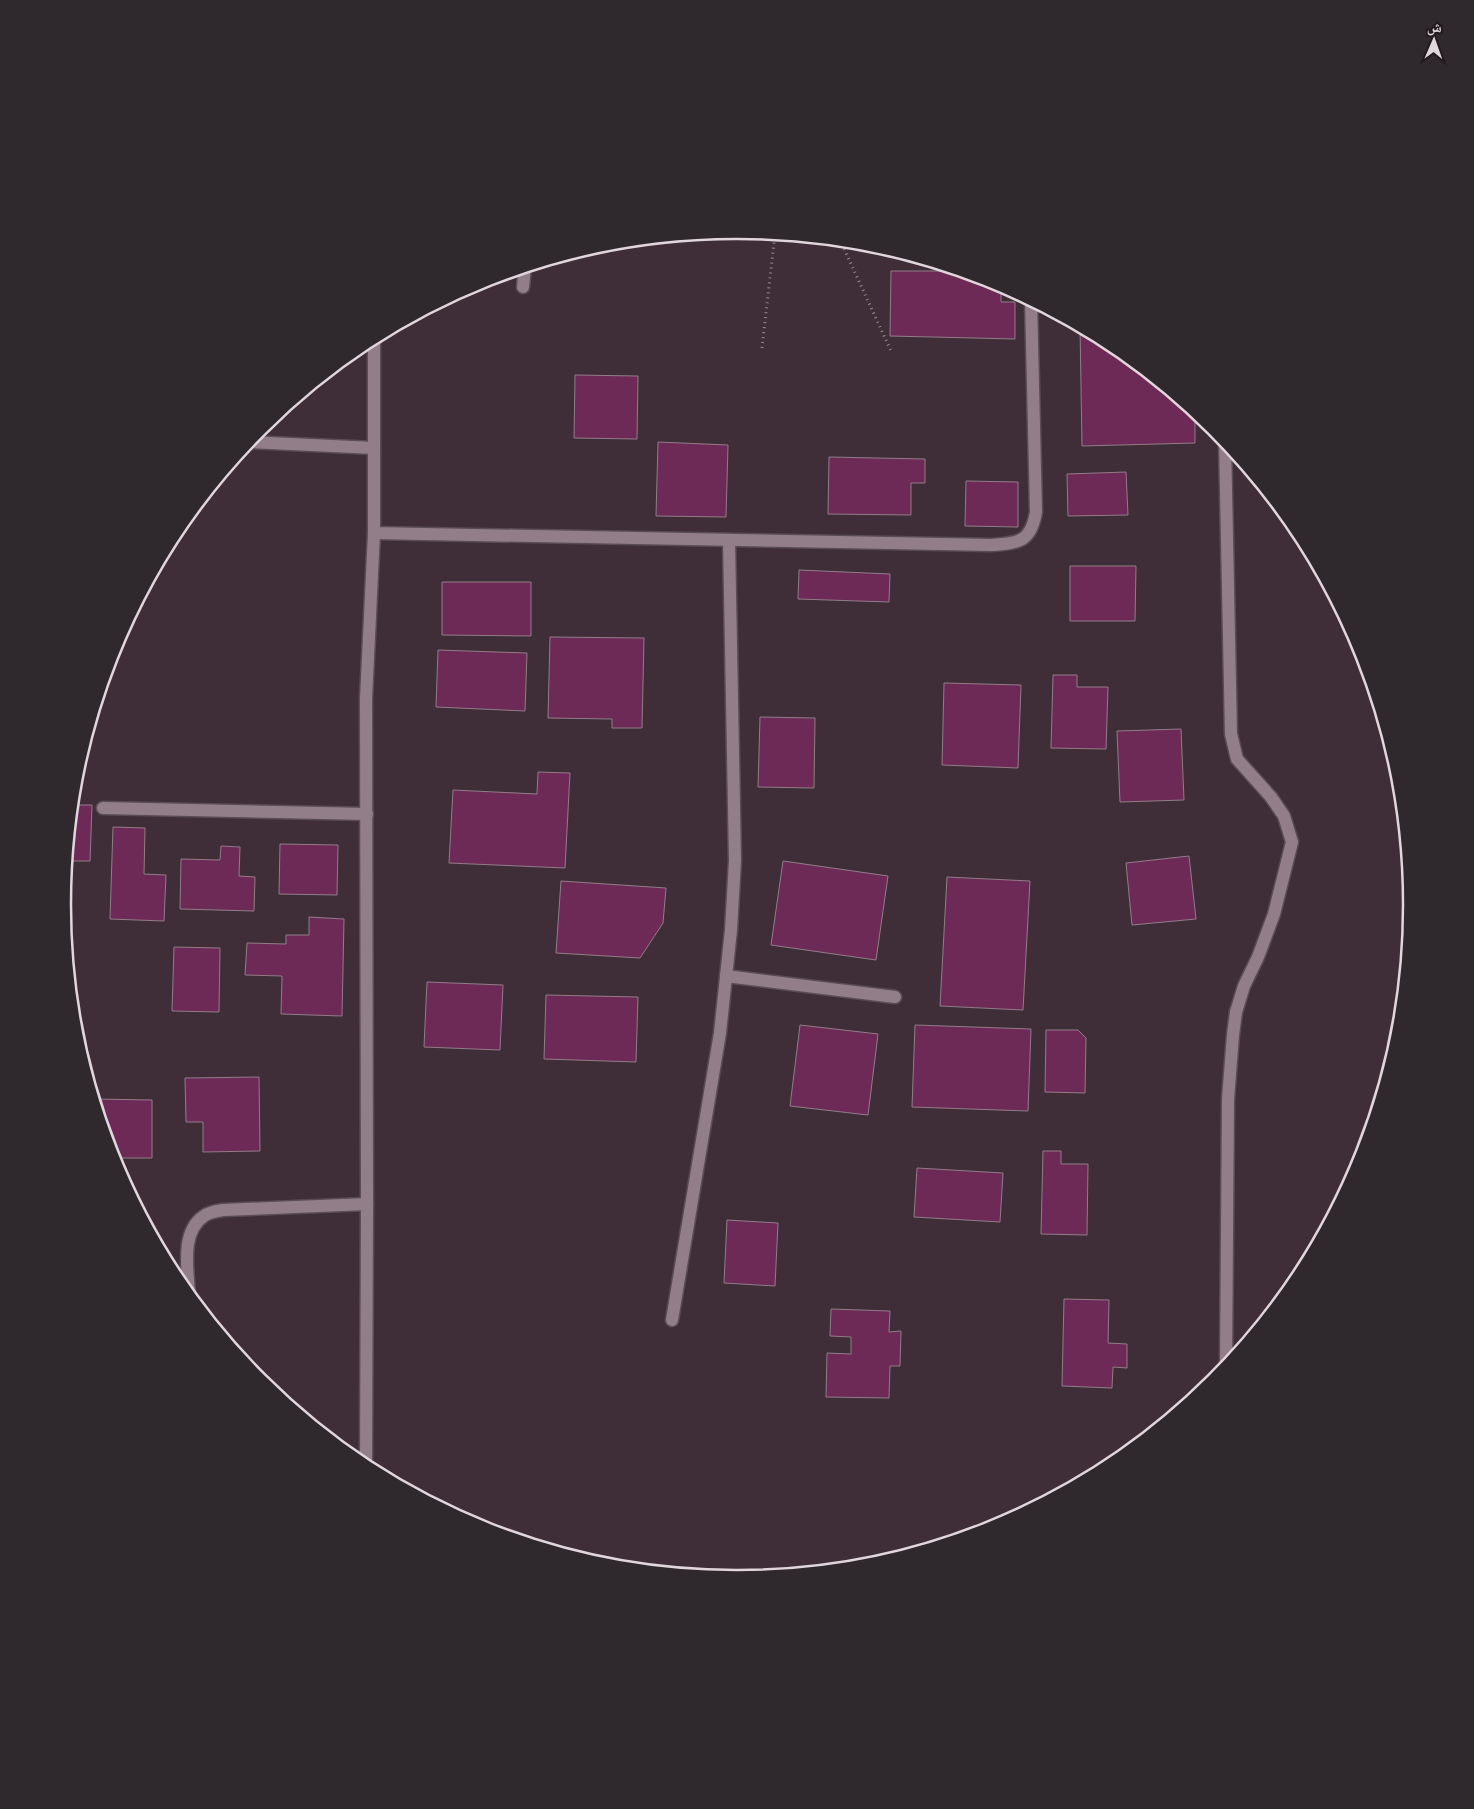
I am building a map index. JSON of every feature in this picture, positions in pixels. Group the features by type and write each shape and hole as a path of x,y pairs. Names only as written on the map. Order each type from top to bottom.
{"street":[{"path":"523,288 524,274"},
{"path":"374,533 991,545 1014,543 1027,537 1034,525 1036,512 1031,307"},
{"path":"366,1457 366,699 374,533 374,347"},
{"path":"258,442 374,448"},
{"path":"1225,452 1231,734 1237,759 1271,797 1284,816 1292,842 1274,914 1258,958 1244,986 1236,1012 1232,1035 1228,1099 1226,1356"},
{"path":"672,1320 720,1033 731,930 735,860 729,540"},
{"path":"103,808 367,814"},
{"path":"726,976 895,997"},
{"path":"189,1282 188,1250 191,1229 204,1215 223,1210 367,1204"}],"path":[{"path":"762,348 774,240"},
{"path":"844,248 891,351"}],"building":[{"path":"891,271 941,271 1001,293 1001,302 1015,302 1015,339 890,336"},
{"path":"1080,334 1142,376 1195,422 1195,443 1082,446"},
{"path":"575,375 638,376 637,439 574,438"},
{"path":"658,442 728,445 726,517 656,516"},
{"path":"829,457 925,459 925,483 911,483 911,515 828,514"},
{"path":"1126,472 1128,515 1068,516 1067,474"},
{"path":"966,481 1018,482 1018,527 965,526"},
{"path":"1070,566 1136,566 1135,621 1070,621"},
{"path":"799,570 890,574 889,602 798,599"},
{"path":"442,582 531,582 531,636 442,635"},
{"path":"550,637 644,638 642,728 612,728 612,719 548,718"},
{"path":"438,650 527,653 525,711 436,707"},
{"path":"1053,675 1077,675 1077,687 1108,687 1106,749 1051,748"},
{"path":"944,683 1021,685 1018,768 942,765"},
{"path":"760,717 815,718 814,788 758,787"},
{"path":"1181,729 1184,800 1120,802 1117,731"},
{"path":"538,772 570,773 565,868 449,863 453,790 537,794"},
{"path":"79,805 92,805 90,861 73,861"},
{"path":"113,827 145,828 144,874 166,875 164,921 110,919"},
{"path":"280,844 338,845 337,895 279,894"},
{"path":"221,846 240,847 239,876 255,877 254,911 180,909 181,859 220,860"},
{"path":"1189,856 1196,919 1132,925 1126,863"},
{"path":"783,861 888,876 876,960 771,945"},
{"path":"947,877 1030,881 1023,1010 940,1006"},
{"path":"561,881 666,888 663,923 640,958 556,953"},
{"path":"309,917 344,919 342,1016 281,1014 282,976 245,975 247,943 286,944 286,935 309,935"},
{"path":"174,947 220,948 219,1012 172,1011"},
{"path":"427,982 503,985 500,1050 424,1047"},
{"path":"546,995 638,997 636,1062 544,1059"},
{"path":"800,1025 878,1034 868,1115 790,1106"},
{"path":"915,1025 1031,1029 1028,1111 912,1107"},
{"path":"1046,1030 1078,1030 1086,1038 1085,1093 1045,1092"},
{"path":"259,1077 260,1151 203,1152 203,1122 186,1122 185,1078"},
{"path":"101,1099 152,1100 152,1158 122,1158"},
{"path":"1043,1151 1061,1151 1061,1164 1088,1164 1087,1235 1041,1234"},
{"path":"917,1168 1003,1173 1000,1222 914,1217"},
{"path":"727,1220 778,1223 775,1286 724,1283"},
{"path":"1064,1299 1109,1300 1108,1343 1127,1344 1127,1368 1113,1367 1112,1388 1062,1386"},
{"path":"831,1309 890,1311 889,1332 901,1331 900,1366 890,1366 889,1398 826,1397 827,1353 851,1354 851,1337 830,1336"}]}
